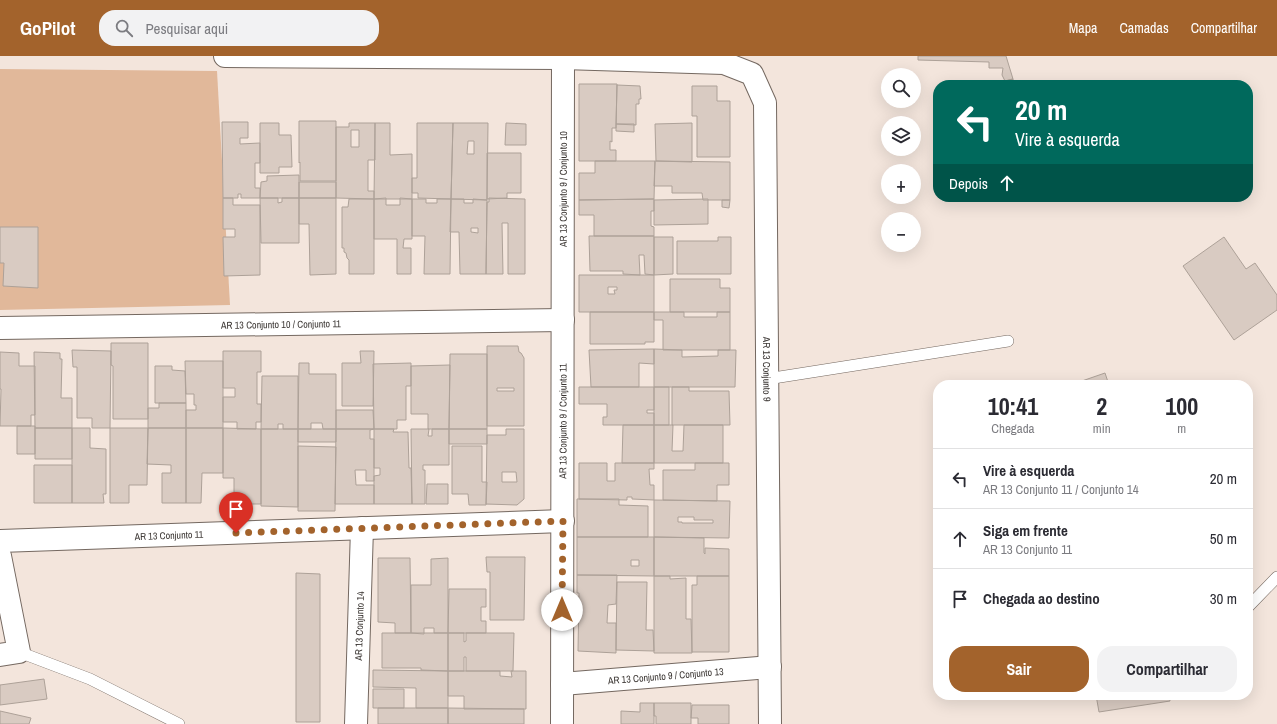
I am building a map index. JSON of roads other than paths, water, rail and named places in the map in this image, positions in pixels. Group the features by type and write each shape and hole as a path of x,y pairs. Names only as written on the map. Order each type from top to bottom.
{"street":[{"path":"225,56 563,58"},
{"name":"AR 13 Conjunto 9","path":"563,58 724,63 752,74 765,102 770,724"},
{"name":"AR 13 Conjunto 9 / Conjunto 10","path":"563,58 563,320"},
{"name":"AR 13 Conjunto 10 / Conjunto 11","path":"0,328 563,320"},
{"name":"AR 13 Conjunto 9 / Conjunto 11","path":"562,724 563,320"},
{"name":"AR 13 Conjunto 11","path":"0,541 563,521"},
{"name":"AR 13 Conjunto 14","path":"356,724 362,528"},
{"path":"0,556 10,654"},
{"name":"AR 13 Conjunto 9 / Conjunto 13","path":"562,684 770,667"}],"lane":[{"path":"767,379 1008,341"},
{"path":"1253,602 1277,577"},
{"path":"10,654 90,679 179,724"}]}
